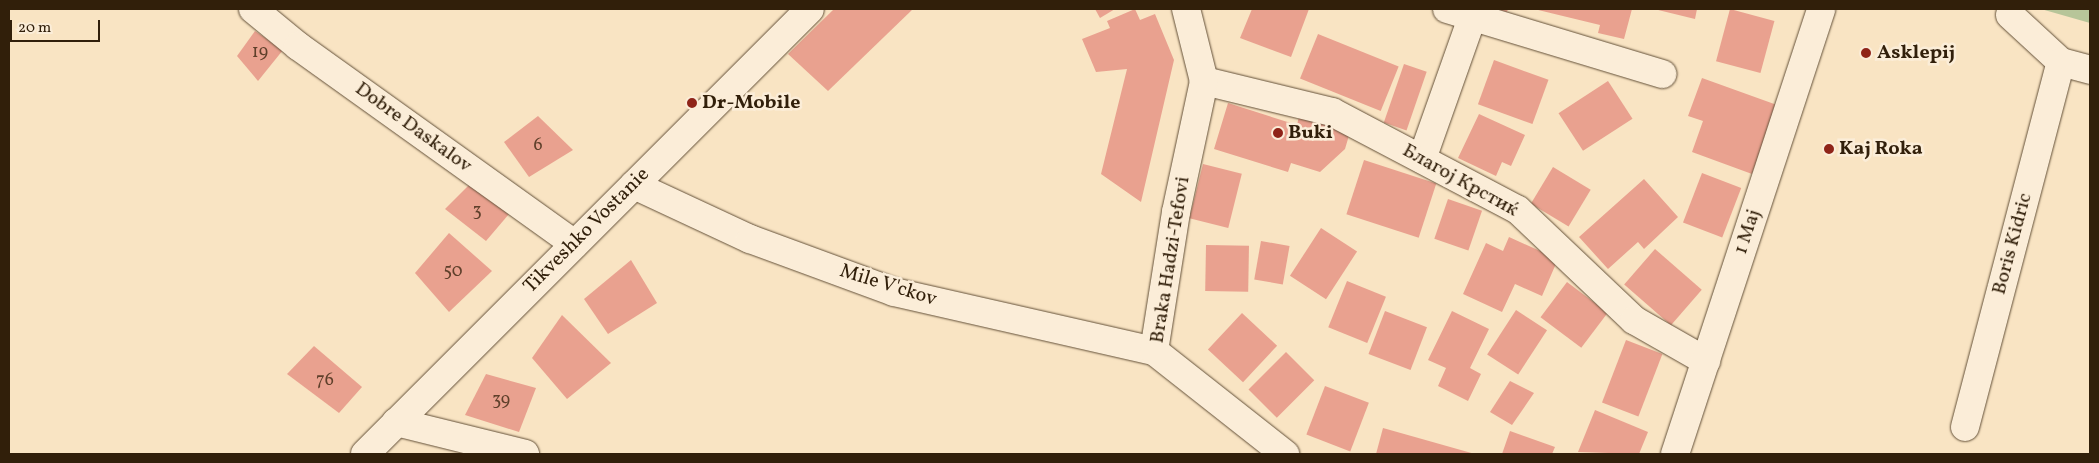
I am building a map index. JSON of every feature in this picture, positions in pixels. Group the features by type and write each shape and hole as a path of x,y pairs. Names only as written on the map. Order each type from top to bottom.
{"street":[{"name":"Dobre Daskalov","path":"253,9 298,46 575,244"},
{"name":"Tikveshko Vostanie","path":"365,454 810,9"},
{"name":"Braka Hadzi-Tefovi","path":"1186,9 1204,81 1176,212 1154,351 1285,454"},
{"path":"1447,9 1662,74"},
{"name":"1 Maj","path":"1675,454 1821,9"},
{"path":"2010,15 2061,62 2090,70"},
{"path":"1422,159 1472,18"},
{"name":"Boris Kidric","path":"1966,427 2061,62"},
{"name":"Благој Крстиќ","path":"1204,81 1332,112 1518,210 1634,320 1706,361"},
{"name":"Mile V'ckov","path":"634,184 750,238 894,292 1154,351"},
{"path":"396,422 525,454"}],"green space":[{"path":"2041,9 2090,9 2090,23"}],"building":[{"path":"834,9 913,9 828,91 788,54"},
{"path":"1095,9 1115,9 1100,18"},
{"path":"1135,9 1140,20 1155,14 1174,60 1141,202 1101,174 1127,69 1096,72 1082,39 1110,28 1107,21"},
{"path":"1252,9 1309,9 1291,57 1240,38"},
{"path":"1495,9 1508,9 1507,12"},
{"path":"1534,9 1632,9 1624,39 1598,33 1600,25"},
{"path":"1654,9 1697,9 1695,19"},
{"path":"1730,9 1774,21 1760,73 1716,61"},
{"path":"255,31 283,50 258,81 237,56"},
{"path":"1318,34 1399,67 1381,111 1300,79"},
{"path":"1494,60 1549,80 1532,124 1478,104"},
{"path":"1404,64 1427,72 1407,130 1384,123"},
{"path":"1702,78 1777,105 1752,174 1692,152 1703,121 1688,116"},
{"path":"1608,81 1633,119 1583,151 1559,113"},
{"path":"1228,103 1297,125 1299,116 1350,132 1345,149 1320,172 1291,163 1288,172 1214,149"},
{"path":"1479,114 1525,135 1511,166 1502,162 1496,176 1458,158"},
{"path":"538,116 573,150 529,177 504,142"},
{"path":"1364,160 1436,183 1419,238 1346,214"},
{"path":"1203,164 1242,174 1228,228 1189,218"},
{"path":"1553,167 1591,190 1569,227 1531,204"},
{"path":"1702,173 1741,188 1722,238 1683,222"},
{"path":"1644,179 1678,217 1644,249 1638,242 1608,269 1579,237"},
{"path":"469,185 509,214 486,241 445,209"},
{"path":"1448,199 1482,211 1468,250 1434,239"},
{"path":"1321,228 1357,251 1326,299 1290,276"},
{"path":"449,233 492,271 449,312 415,273"},
{"path":"1509,237 1558,259 1542,296 1515,284 1502,312 1463,294 1486,243 1503,251"},
{"path":"1261,241 1290,246 1283,284 1254,279"},
{"path":"1206,245 1249,246 1248,292 1205,291"},
{"path":"1655,249 1702,290 1671,325 1624,284"},
{"path":"631,260 657,303 608,334 584,299"},
{"path":"1347,281 1386,297 1367,343 1328,327"},
{"path":"1567,282 1608,313 1581,348 1541,317"},
{"path":"1516,310 1547,330 1518,375 1487,354"},
{"path":"1385,311 1427,327 1411,370 1369,354"},
{"path":"1452,311 1489,329 1470,368 1481,374 1468,401 1438,386 1446,368 1428,360"},
{"path":"1242,313 1277,346 1243,382 1208,350"},
{"path":"562,315 611,363 567,399 532,358"},
{"path":"1626,340 1662,354 1638,417 1602,403"},
{"path":"314,346 362,387 339,413 287,374"},
{"path":"1286,352 1314,380 1277,418 1249,389"},
{"path":"486,374 536,388 519,432 465,415"},
{"path":"1510,381 1534,393 1512,425 1490,412"},
{"path":"1325,386 1369,403 1350,451 1306,435"},
{"path":"1595,410 1648,432 1639,454 1578,452"},
{"path":"1383,428 1475,454 1376,454"},
{"path":"1510,431 1555,447 1552,454 1502,454"}],"place":[{"name":"Asklepij","path":"1866,53"},
{"name":"Dr-Mobile","path":"692,103"},
{"name":"Buki","path":"1278,133"},
{"name":"Kaj Roka","path":"1829,149"}]}
